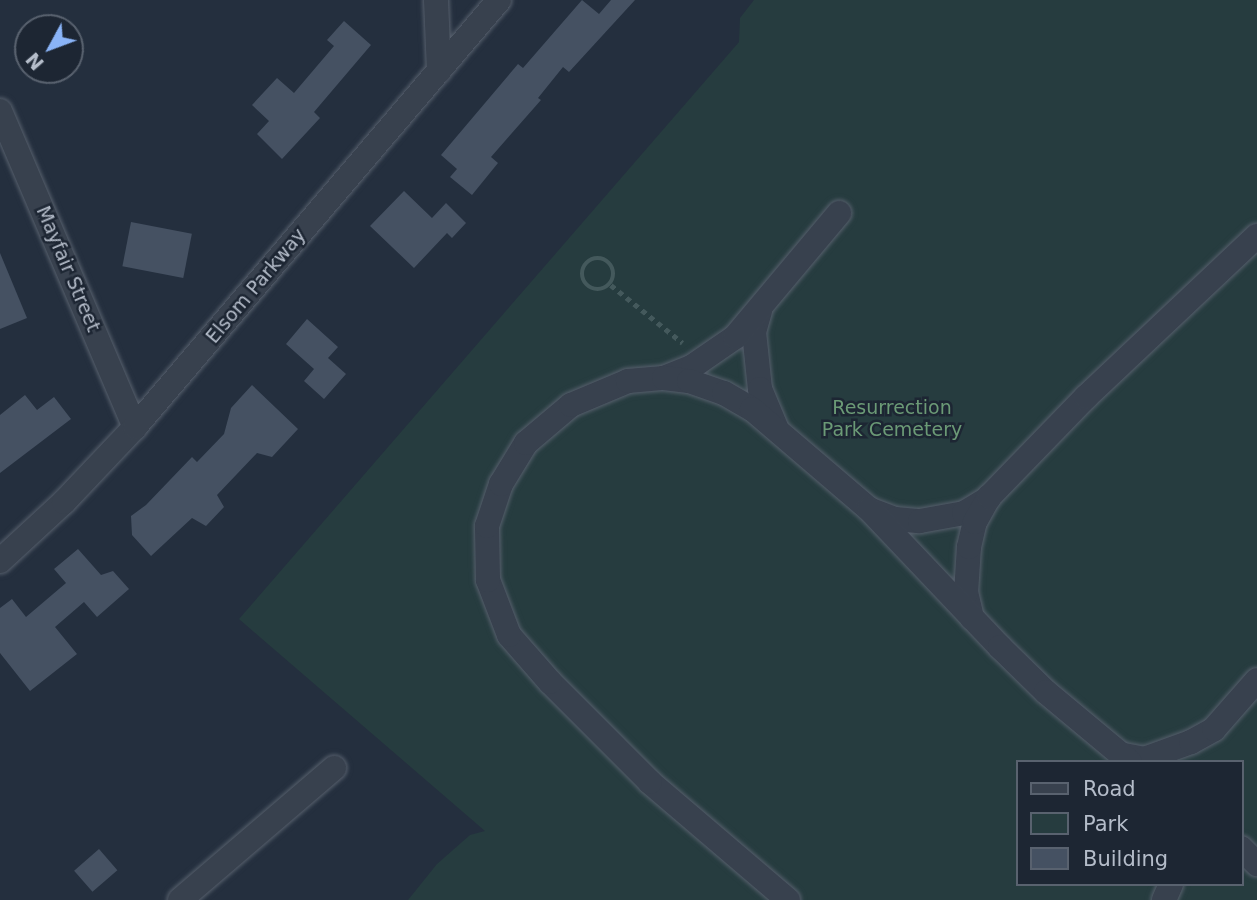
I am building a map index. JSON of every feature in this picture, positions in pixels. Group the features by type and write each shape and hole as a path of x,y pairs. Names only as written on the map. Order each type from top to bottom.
{"street":[{"path":"436,0 439,71"},
{"name":"Elsom Parkway","path":"0,561 81,485 135,428 499,0"},
{"name":"Mayfair Street","path":"0,111 135,428"},
{"path":"663,378 703,359 735,337 839,213"},
{"path":"869,509 895,519 920,521 964,513 989,497 1086,397 1257,236"},
{"path":"764,304 756,321 755,351 760,389 777,429"},
{"path":"788,900 650,782 550,682 509,635 488,580 487,526 500,484 526,443 571,405 628,382 663,378 689,381 724,393 777,429 869,509 1046,692 1127,759 1144,759 1166,753 1214,729"},
{"path":"973,618 966,593 969,547 975,522 989,497"},
{"path":"1203,760 1214,729 1257,680"},
{"path":"180,900 334,768"},
{"path":"1243,850 1257,864"}],"path":[{"path":"595,257 610,262 614,271 611,285 596,290 586,284 582,274 586,263 595,257"},
{"path":"611,285 703,359"}],"green space":[{"name":"Resurrection Park Cemetery","path":"754,0 1257,0 1257,900 408,900 437,864 470,835 485,831 239,619 739,42 740,18"}],"building":[{"path":"582,0 599,14 611,0 635,0 569,72 563,67 538,98 541,100 491,157 498,163 472,195 450,177 457,169 441,155 518,64 523,68"},
{"path":"344,21 371,45 314,112 320,118 282,159 257,134 269,121 252,105 277,78 294,93 334,46 327,40"},
{"path":"404,191 432,218 446,203 466,223 452,238 447,233 414,268 370,226"},
{"path":"131,222 192,234 183,278 122,266"},
{"path":"0,253 27,318 0,329"},
{"path":"307,319 338,347 328,358 346,374 324,399 304,381 314,369 286,344"},
{"path":"252,385 298,429 272,457 257,453 217,495 224,507 206,526 192,518 151,556 132,535 131,516 146,505 192,457 197,462 224,434 231,408"},
{"path":"25,395 37,410 54,397 71,419 0,473 0,415"},
{"path":"78,549 101,575 113,571 129,589 97,617 84,602 55,627 77,654 30,691 0,653 0,608 12,599 26,617 66,583 54,569"},
{"path":"99,849 117,870 92,892 74,871"}]}
